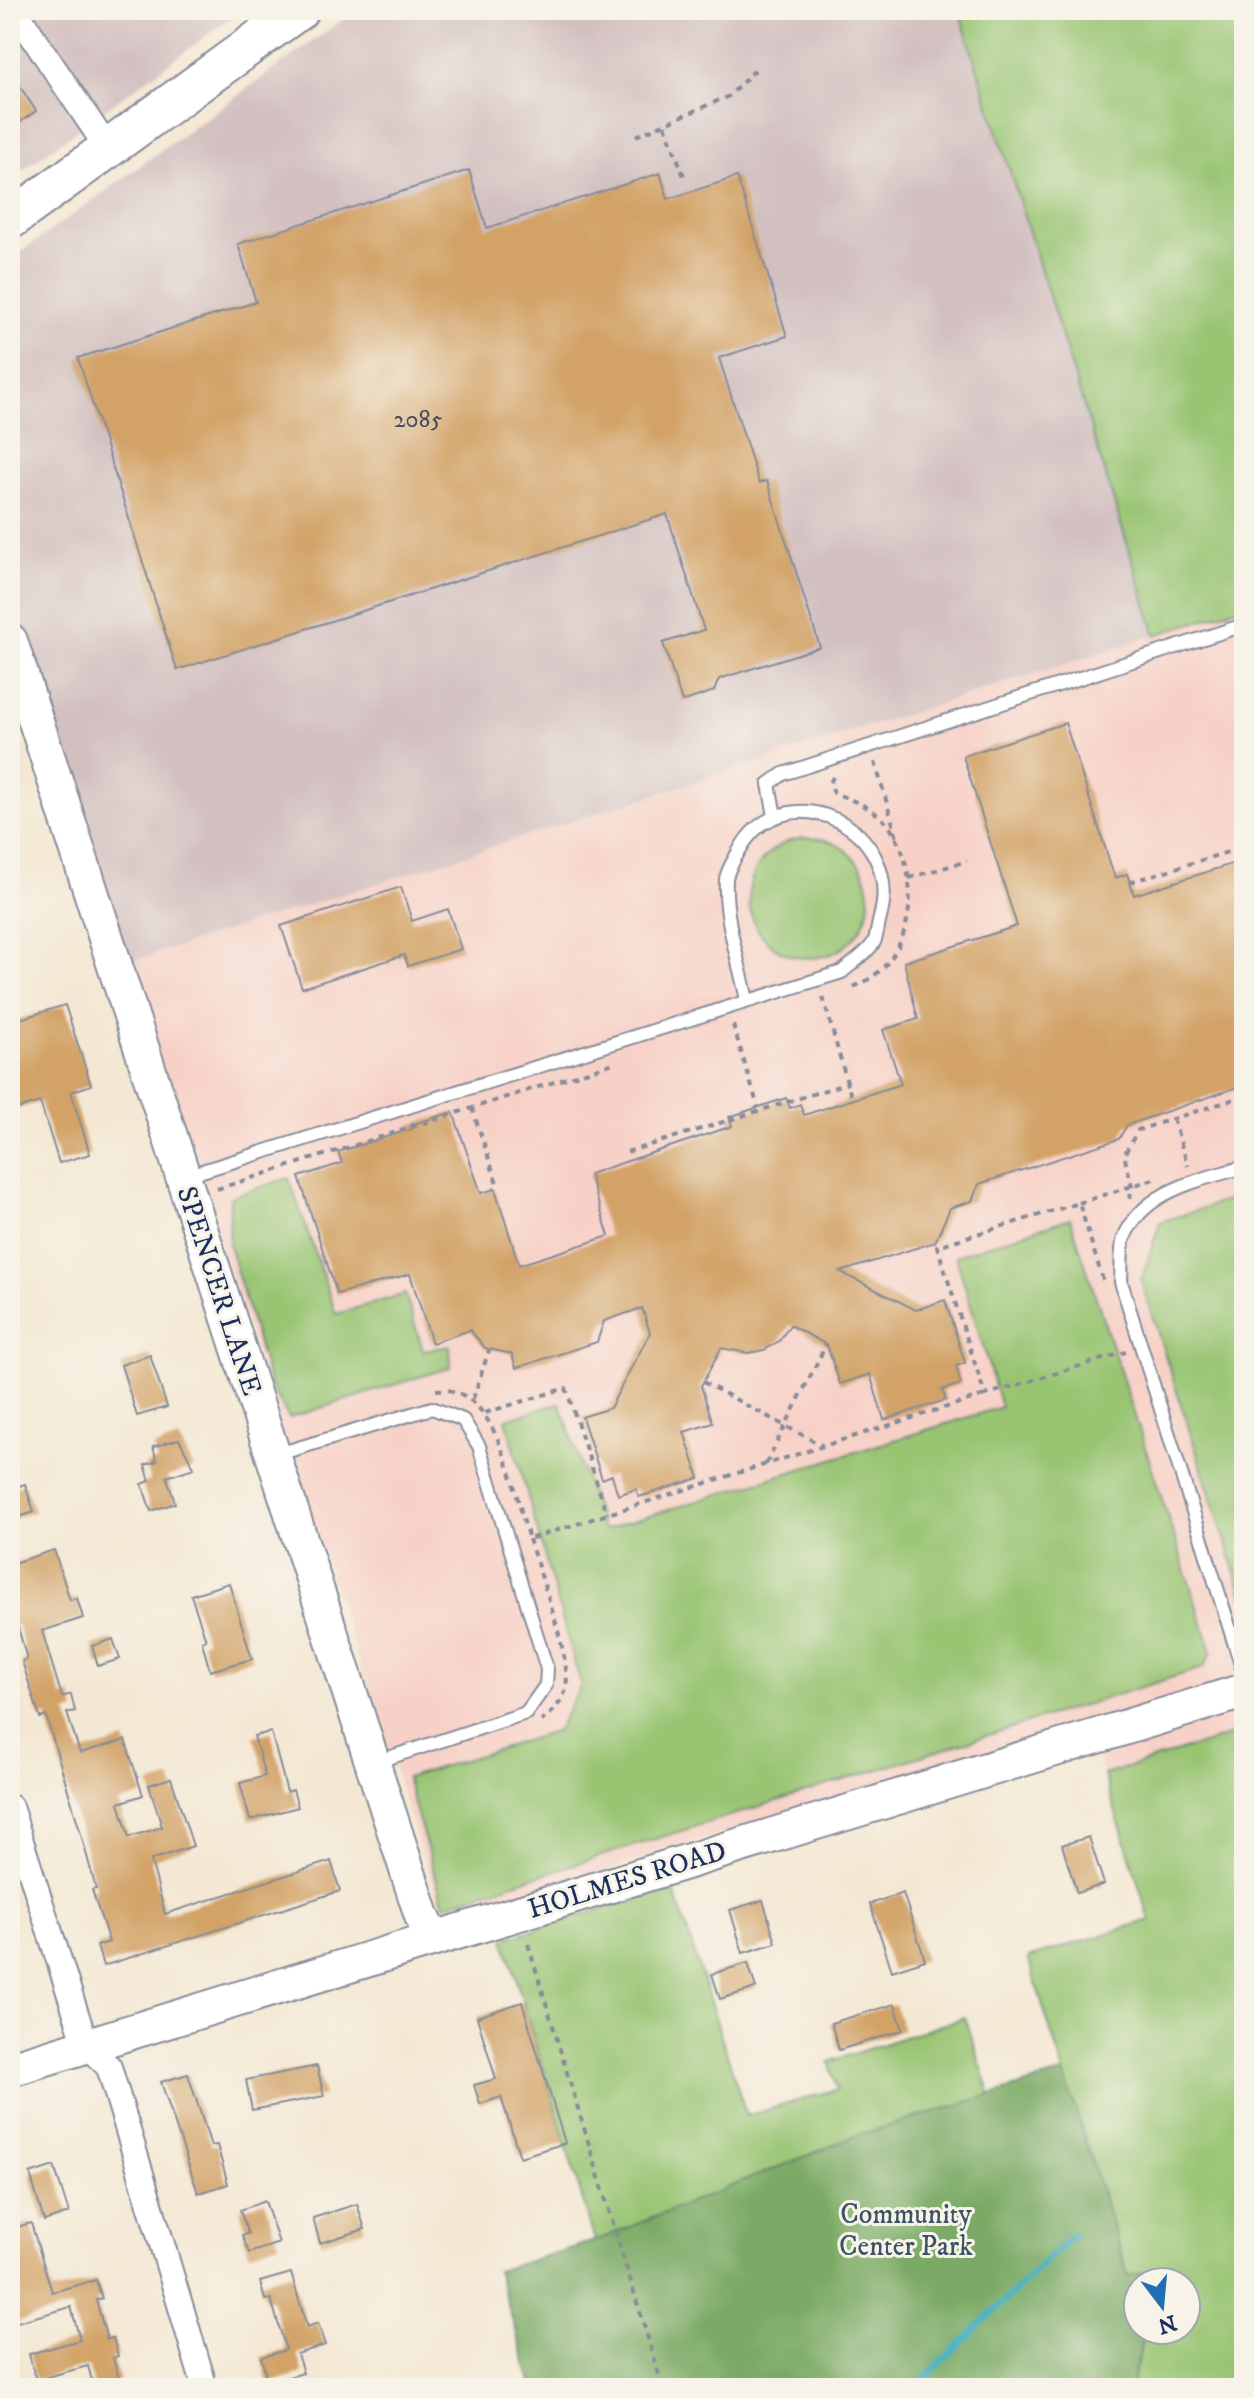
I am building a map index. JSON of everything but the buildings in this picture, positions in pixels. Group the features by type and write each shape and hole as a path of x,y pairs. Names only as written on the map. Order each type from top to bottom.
{"main road":[{"path":"10,220 299,10"}],"street":[{"path":"15,10 108,149"},
{"name":"SPENCER LANE","path":"10,641 272,1456 422,1916 433,1939"},
{"name":"HOLMES ROAD","path":"10,2069 1244,1691"},
{"path":"10,1807 86,2045 109,2067 205,2388"}],"lane":[{"path":"775,816 769,784 783,774 1244,625"},
{"path":"186,1187 747,1000 842,972 874,943 886,897 876,853 856,830 820,813 775,816 744,840 726,876 728,913 747,1000"},
{"path":"1244,1167 1177,1188 1140,1211 1123,1240 1121,1282 1244,1674"},
{"path":"272,1456 432,1408 463,1420 479,1446 547,1669 546,1685 526,1713 374,1762"}],"path":[{"path":"636,136 729,96 757,68"},
{"path":"665,125 685,179"},
{"path":"846,989 857,986 887,963 906,933 911,899 909,878 875,760 861,764"},
{"path":"834,772 830,783 834,793 864,803 890,827 901,851"},
{"path":"1130,882 1244,847"},
{"path":"909,878 967,861"},
{"path":"834,993 823,997 852,1100"},
{"path":"718,1030 748,1020"},
{"path":"733,1025 758,1107"},
{"path":"186,1187 472,1108 630,1058"},
{"path":"627,1152 848,1083"},
{"path":"1123,1211 1132,1186 1124,1155 1138,1130 1244,1096"},
{"path":"472,1108 497,1183 495,1189"},
{"path":"1173,1119 1189,1168"},
{"path":"985,1395 937,1246 1079,1203 1104,1281 1107,1257"},
{"path":"1122,1337 1131,1366"},
{"path":"766,1464 826,1345"},
{"path":"473,1399 489,1350"},
{"path":"529,1539 1126,1352"},
{"path":"703,1382 823,1446"},
{"path":"428,1391 449,1388 473,1399 491,1419 566,1661 566,1691 550,1716 530,1728"},
{"path":"485,1413 566,1388 607,1514"},
{"path":"528,1944 663,2388"}],"shaded area":[{"path":"10,10 242,10 10,179"},
{"path":"356,10 959,10 1156,635 127,963 10,587 10,260"},
{"path":"959,10 1244,10 1244,2205 1144,2266 1125,2266 1028,1958 1150,1920 1087,1722 469,1912 456,1912 438,1901 127,963 1156,635"}],"green space":[{"path":"959,10 1244,10 1244,606 1156,635"},
{"path":"809,838 832,843 851,856 864,875 869,898 864,921 851,940 832,953 809,958 786,953 767,940 754,921 749,898 754,875 767,856 786,843"},
{"path":"289,1178 336,1314 405,1294 423,1350 450,1346 451,1367 289,1418 271,1388 229,1245 230,1197"},
{"path":"1244,1195 1244,1598 1141,1281 1160,1222"},
{"path":"1070,1218 1212,1652 1203,1668 444,1905 406,1778 557,1731 581,1685 506,1419 560,1403 603,1530 1001,1407 956,1256"},
{"name":"Community Center Park","path":"1244,1731 1244,2388 534,2388 497,2271 595,2241 504,1939 673,1887 747,2116 837,2089 829,2062 965,2017 991,2096 1064,2073 1028,1958 1150,1920 1104,1775"},
{"name":"Community Center Park","path":"1064,2073 1125,2266 1122,2266 1122,2346 1142,2346 1130,2388 534,2388 497,2271 595,2241 858,2135"}],"waterway":[{"path":"914,2388 1073,2235"}]}
